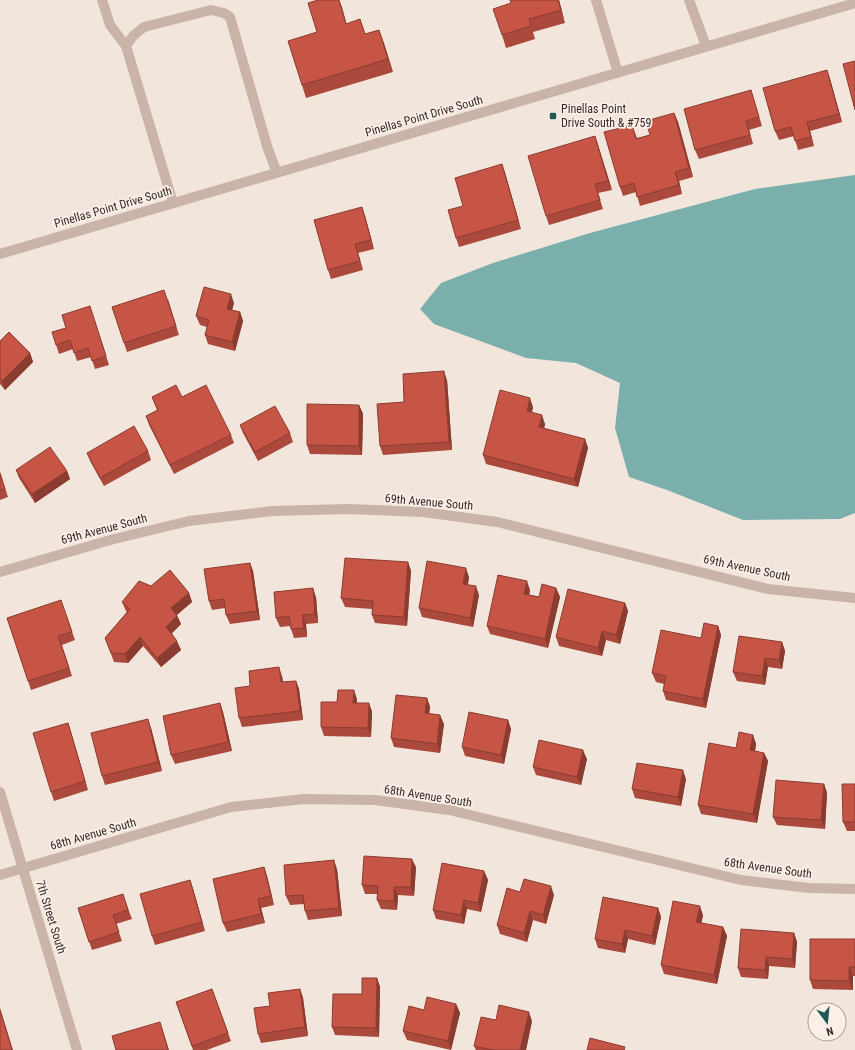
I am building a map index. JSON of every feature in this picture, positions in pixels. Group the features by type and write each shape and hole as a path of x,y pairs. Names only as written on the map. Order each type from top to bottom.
{"street":[{"path":"102,0 110,25 126,46 173,203"},
{"path":"596,0 618,72"},
{"path":"689,0 706,46"},
{"name":"Pinellas Point Drive South","path":"0,254 855,3"},
{"path":"126,46 133,36 144,27 211,10 224,13 230,17 267,146 277,173"},
{"name":"69th Avenue South","path":"0,572 114,539 189,521 272,510 348,509 423,512 497,522 768,589 855,598"},
{"name":"7th Street South","path":"0,792 77,1050"},
{"name":"68th Avenue South","path":"0,875 231,807 304,800 375,800 449,810 741,880 809,888 855,890"}],"water":[{"path":"855,175 855,513 840,519 743,520 667,490 629,477 615,428 620,383 576,363 526,358 434,324 420,309 441,283 493,263 590,233 755,189"}],"building":[{"path":"318,0 339,0 346,24 360,19 365,34 379,30 388,59 302,85 288,41 317,32 308,3"},
{"path":"510,0 558,0 561,10 529,19 531,26 502,35 493,9 511,3"},
{"path":"855,61 855,110 843,64"},
{"path":"827,70 839,114 807,122 811,137 795,141 791,127 775,131 763,88"},
{"path":"751,90 759,117 746,121 750,135 695,150 684,109"},
{"path":"674,113 689,168 675,172 679,185 637,197 634,183 620,187 604,132 632,125 636,139 650,135 646,121"},
{"path":"595,136 608,181 595,184 600,200 546,216 528,156"},
{"path":"502,164 518,220 456,238 448,210 463,206 455,178"},
{"path":"362,207 371,240 355,244 360,261 328,270 314,220"},
{"path":"204,287 231,294 227,309 240,312 232,342 205,335 209,320 196,316"},
{"path":"164,290 176,326 124,343 112,307"},
{"path":"90,306 106,356 92,361 88,348 74,353 70,340 56,345 52,332 66,328 62,315"},
{"path":"9,332 30,353 2,381 0,378 0,341"},
{"path":"444,371 449,442 380,446 377,404 404,402 403,374"},
{"path":"176,385 182,397 206,385 231,435 170,465 146,416 158,410 152,397"},
{"path":"500,390 530,398 527,411 542,415 539,427 585,439 574,479 483,455"},
{"path":"307,404 359,405 359,446 307,445"},
{"path":"275,406 290,433 255,452 240,425"},
{"path":"134,426 148,451 100,478 87,453"},
{"path":"50,447 67,471 32,494 16,470"},
{"path":"0,473 5,489 0,490"},
{"path":"345,558 408,562 404,617 372,615 373,601 341,598"},
{"path":"427,561 466,568 463,584 476,586 470,618 419,608"},
{"path":"250,563 257,611 226,615 224,599 209,601 204,569"},
{"path":"170,570 189,593 171,608 177,616 166,627 177,641 157,658 140,637 125,654 111,653 105,638 130,609 122,602 139,581 151,586"},
{"path":"498,575 527,581 524,594 539,597 542,584 556,588 545,639 487,626"},
{"path":"313,588 315,614 302,615 304,628 291,629 289,616 276,618 274,592"},
{"path":"568,589 625,603 616,635 602,631 598,648 556,637"},
{"path":"61,600 72,632 58,636 69,668 28,681 7,618"},
{"path":"704,623 718,626 703,699 663,691 666,676 652,673 661,630 701,638"},
{"path":"739,636 782,642 779,660 765,658 762,676 733,672"},
{"path":"279,667 281,682 296,681 300,711 239,718 235,688 250,686 249,671"},
{"path":"338,690 354,690 353,703 369,703 368,728 321,727 321,702 337,702"},
{"path":"396,695 427,698 425,713 440,715 437,744 391,738"},
{"path":"220,703 228,742 171,755 163,716"},
{"path":"469,712 508,720 501,755 462,747"},
{"path":"148,719 158,762 102,776 91,733"},
{"path":"68,723 85,781 51,792 33,733"},
{"path":"739,732 753,735 750,750 764,753 753,814 698,805 709,743 736,748"},
{"path":"539,740 583,750 577,777 533,767"},
{"path":"637,763 683,770 678,797 632,789"},
{"path":"776,780 824,784 821,820 773,817"},
{"path":"842,784 855,784 855,822 843,822"},
{"path":"364,856 412,859 411,887 394,887 394,901 377,900 378,886 362,885"},
{"path":"334,860 339,908 305,911 303,895 286,896 284,865"},
{"path":"442,863 484,871 478,903 464,900 461,915 433,910"},
{"path":"264,867 271,896 258,899 261,914 223,923 213,879"},
{"path":"524,879 551,886 543,915 530,911 524,933 497,925 507,888 520,892"},
{"path":"190,880 202,922 152,936 140,894"},
{"path":"123,894 128,910 113,915 119,932 89,942 78,908"},
{"path":"603,897 658,908 652,936 625,930 622,944 595,939"},
{"path":"673,901 700,906 696,922 723,927 714,975 661,965"},
{"path":"741,929 794,933 792,959 766,957 765,970 738,968"},
{"path":"810,939 855,939 855,967 849,967 849,981 810,980"},
{"path":"362,978 377,978 376,1028 332,1027 333,994 362,994"},
{"path":"212,989 228,1033 192,1046 176,1002"},
{"path":"300,989 305,1027 258,1034 254,1008 270,1006 268,993"},
{"path":"427,997 456,1004 448,1041 403,1031 409,1006 424,1010"},
{"path":"499,1005 529,1012 520,1050 493,1050 474,1046 481,1017 496,1020"},
{"path":"0,1010 12,1050 0,1050"},
{"path":"160,1022 168,1050 116,1050 112,1036"},
{"path":"590,1038 625,1047 624,1050 587,1050"}],"place":[{"name":"Pinellas Point Drive South & #759","path":"553,116"}]}
